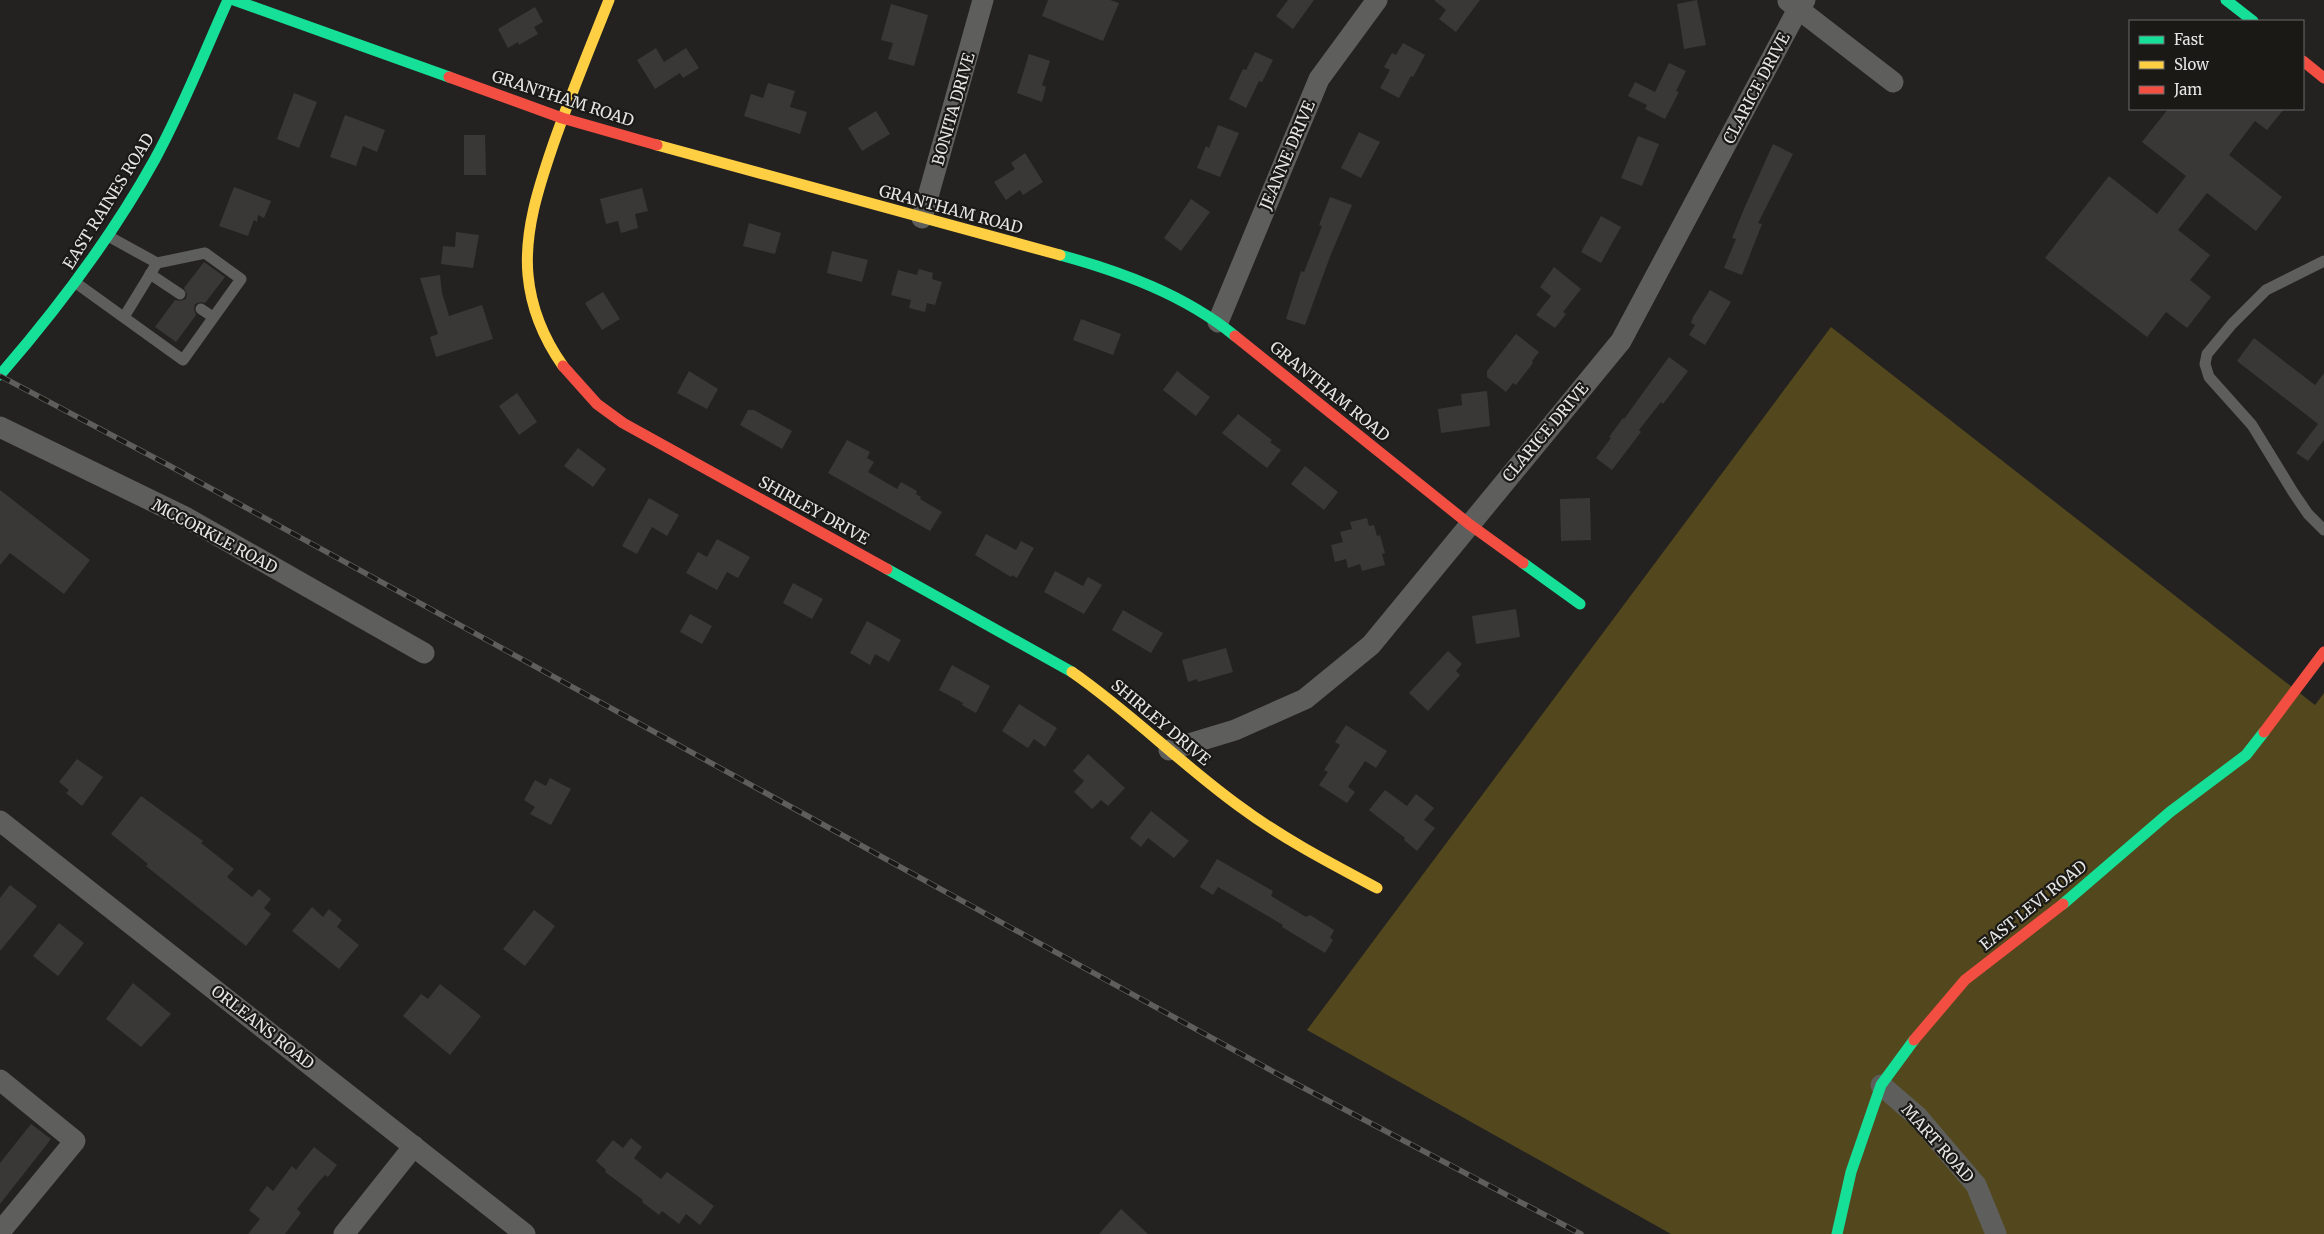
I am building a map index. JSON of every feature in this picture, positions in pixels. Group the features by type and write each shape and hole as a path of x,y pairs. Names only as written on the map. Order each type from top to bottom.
{"street":[{"name":"EAST RAINES ROAD","path":"0,375 36,334 76,282 144,180 166,140 228,0"},
{"name":"GRANTHAM ROAD","path":"234,0 562,118 1085,262 1149,284 1218,322 1468,524 1580,604"},
{"name":"SHIRLEY DRIVE","path":"609,0 562,118 532,218 527,256 534,309 544,332 567,372 598,405 632,428 1066,668 1103,693 1222,794 1304,849 1377,888"},
{"name":"BONITA DRIVE","path":"922,218 983,0"},
{"name":"JEANNE DRIVE","path":"1218,322 1319,79 1377,0"},
{"path":"2226,0 2252,20"},
{"path":"1797,3 1892,82"},
{"name":"CLARICE DRIVE","path":"1169,750 1235,730 1305,699 1371,644 1468,524 1621,341 1797,3"},
{"path":"2304,62 2324,78"},
{"name":"MCCORKLE ROAD","path":"0,427 187,518 424,653"},
{"name":"EAST LEVI ROAD","path":"1837,1234 1851,1172 1881,1085 1906,1049 1965,980 2057,908 2170,812 2246,755 2324,652"},
{"name":"ORLEANS ROAD","path":"0,821 525,1234"},
{"path":"0,1080 75,1141 0,1232"},
{"name":"MART ROAD","path":"1881,1085 1918,1116 1976,1185 1996,1234"},
{"path":"344,1234 414,1146"}],"lane":[{"path":"76,282 183,360 241,279 205,253 157,262 108,236"},
{"path":"2324,261 2266,290 2232,324 2207,354 2205,364 2209,377 2252,425 2308,514 2324,530"},
{"path":"124,317 157,262"},
{"path":"150,274 180,294"},
{"path":"201,309 213,317"}],"shaded area":[{"path":"1831,327 2315,705 2324,693 2324,1234 1671,1234 1307,1030"}],"building":[{"path":"1048,0 1110,0 1119,3 1103,41 1042,16"},
{"path":"1288,0 1314,0 1293,29 1276,16"},
{"path":"1434,0 1480,0 1456,32 1439,19 1446,10"},
{"path":"1697,0 1706,45 1684,49 1677,4"},
{"path":"891,4 928,15 914,66 888,59 893,43 881,40"},
{"path":"535,7 543,22 534,27 538,34 519,45 518,42 508,48 498,29"},
{"path":"1403,43 1425,55 1399,98 1380,88 1390,70 1384,67 1392,53 1396,55"},
{"path":"656,48 664,62 686,48 699,68 683,78 680,73 655,89 637,60"},
{"path":"1255,52 1273,60 1262,82 1259,81 1246,108 1229,99 1243,69 1246,70"},
{"path":"1029,54 1050,61 1042,85 1046,87 1042,102 1017,93"},
{"path":"1669,63 1686,71 1676,91 1679,92 1665,119 1645,109 1647,105 1628,96 1635,82 1655,92"},
{"path":"768,83 795,91 790,107 807,112 800,134 744,116 751,94 763,98"},
{"path":"294,93 317,102 299,148 277,139"},
{"path":"2167,110 2283,110 2267,130 2255,121 2229,155 2282,197 2256,231 2207,193 2178,230 2210,255 2190,280 2211,297 2187,328 2166,312 2147,337 2045,258 2109,176 2157,214 2186,176 2142,142"},
{"path":"876,111 890,134 862,151 848,128"},
{"path":"345,115 385,130 377,152 363,146 356,166 330,157"},
{"path":"1218,125 1239,133 1220,177 1197,168 1206,146 1209,148"},
{"path":"1359,132 1380,142 1361,178 1341,168"},
{"path":"464,135 485,135 486,175 464,175"},
{"path":"1638,136 1659,144 1642,186 1621,178"},
{"path":"1773,144 1793,154 1758,223 1762,224 1742,275 1724,268 1736,239 1732,238"},
{"path":"1025,153 1043,182 1023,195 1020,190 1006,200 994,182 1015,169 1011,163"},
{"path":"234,187 271,201 264,218 258,215 257,222 254,220 248,236 219,226"},
{"path":"642,188 648,211 635,214 638,228 621,233 618,221 606,224 600,199"},
{"path":"1330,197 1352,205 1331,254 1305,325 1286,319 1301,271 1304,272 1322,226 1319,225"},
{"path":"1191,199 1210,212 1181,251 1164,238"},
{"path":"1601,216 1621,227 1601,263 1581,252"},
{"path":"749,223 781,233 775,254 743,246"},
{"path":"456,232 479,235 473,268 441,264 443,246 455,247"},
{"path":"832,251 868,260 862,282 827,273"},
{"path":"204,262 225,277 205,303 195,304 196,315 176,342 155,327 175,300 186,299 187,294 184,288"},
{"path":"1554,267 1581,289 1563,312 1566,314 1555,328 1536,315 1551,296 1540,287"},
{"path":"919,269 933,273 932,279 942,282 935,305 927,303 925,312 909,308 911,300 891,295 898,270 917,275"},
{"path":"440,275 442,293 449,316 482,305 493,339 436,357 430,337 438,334 420,278"},
{"path":"1710,290 1731,302 1705,345 1689,335 1695,325 1691,323 1693,317"},
{"path":"603,292 620,319 602,330 585,303"},
{"path":"1081,319 1121,334 1113,355 1073,340"},
{"path":"1516,334 1539,352 1516,385 1513,383 1506,392 1487,377 1487,371"},
{"path":"2254,338 2315,385 2324,373 2324,440 2308,461 2296,453 2318,424 2237,361"},
{"path":"1669,357 1688,371 1663,404 1661,402 1639,430 1641,432 1612,470 1596,458 1611,438 1609,437"},
{"path":"689,371 718,389 707,409 677,393"},
{"path":"1177,371 1210,397 1196,416 1163,390"},
{"path":"1487,391 1490,426 1441,433 1438,409 1462,405 1461,394"},
{"path":"517,393 537,422 519,435 499,406"},
{"path":"748,410 754,410 792,431 782,449 740,425"},
{"path":"1238,414 1272,440 1270,442 1281,450 1267,468 1222,433"},
{"path":"847,440 870,452 867,458 874,462 868,472 897,489 901,482 917,491 916,494 921,497 920,499 942,512 930,531 828,473"},
{"path":"578,448 606,469 593,487 564,466"},
{"path":"1305,466 1338,492 1324,510 1291,484"},
{"path":"0,490 90,560 64,594 10,553 0,565"},
{"path":"649,498 679,515 667,536 652,527 637,554 622,546"},
{"path":"1590,498 1591,540 1561,541 1560,499"},
{"path":"1367,518 1369,526 1374,525 1377,536 1380,535 1385,553 1382,554 1385,565 1362,571 1360,564 1348,568 1346,559 1335,562 1331,545 1343,542 1340,532 1352,529 1350,522"},
{"path":"986,534 1016,550 1021,541 1034,548 1017,578 1012,575 1011,577 975,555"},
{"path":"717,539 750,557 738,578 727,572 717,590 686,573 698,552 707,557"},
{"path":"1055,571 1083,586 1088,577 1102,585 1084,614 1044,592"},
{"path":"793,583 823,599 812,619 783,603"},
{"path":"1516,609 1520,637 1476,644 1472,616"},
{"path":"1123,610 1163,633 1151,653 1112,630"},
{"path":"690,614 712,626 702,644 680,632"},
{"path":"867,621 901,640 889,662 875,654 870,665 850,653"},
{"path":"1226,648 1233,672 1198,682 1197,679 1188,682 1182,660"},
{"path":"1448,651 1462,664 1456,671 1460,675 1428,711 1409,693"},
{"path":"952,665 990,686 976,713 962,705 963,703 939,690"},
{"path":"1019,704 1057,728 1045,747 1034,739 1028,748 1002,731"},
{"path":"1346,725 1387,751 1376,768 1365,761 1348,787 1355,792 1347,803 1319,785 1328,772 1324,770 1340,745 1335,742"},
{"path":"1088,754 1125,788 1108,806 1101,800 1092,809 1074,792 1084,781 1073,771"},
{"path":"77,759 103,777 82,806 66,793 69,790 59,782"},
{"path":"550,778 571,789 551,825 530,814 535,807 524,800 535,780 546,786"},
{"path":"1385,790 1407,806 1416,794 1434,808 1424,820 1435,828 1417,851 1404,840 1405,838 1369,810"},
{"path":"141,796 203,841 201,843 234,869 227,877 252,897 259,889 271,899 264,908 271,914 246,946 146,866 148,864 111,834"},
{"path":"1151,811 1189,841 1174,858 1148,838 1141,847 1130,838"},
{"path":"1217,859 1273,891 1271,896 1306,917 1310,915 1334,930 1330,938 1333,940 1325,953 1282,927 1283,925 1218,887 1213,895 1200,887"},
{"path":"10,885 37,906 0,951 0,898"},
{"path":"312,907 323,917 329,909 342,920 337,927 359,945 339,969 292,931"},
{"path":"534,910 555,926 525,966 503,949"},
{"path":"59,923 84,943 58,976 33,956"},
{"path":"133,983 171,1014 141,1047 106,1019"},
{"path":"440,984 481,1016 450,1055 403,1016 421,994 428,999"},
{"path":"31,1124 51,1139 0,1204 0,1163"},
{"path":"631,1138 642,1147 634,1158 661,1179 667,1172 714,1206 700,1225 686,1214 679,1224 662,1211 659,1215 642,1202 643,1200 605,1172 606,1170 596,1161 613,1140 623,1148"},
{"path":"314,1147 337,1165 328,1177 325,1175 297,1209 301,1213 285,1234 248,1234 260,1219 249,1210 267,1186 273,1191 292,1166 296,1170"},
{"path":"1121,1209 1148,1234 1099,1234"}],"railway":[{"path":"0,376 170,466 1283,1077 1581,1234"}],"traffic: fast":[{"path":"0,375 63,298 121,216 155,159 175,120 228,0"},
{"path":"234,0 449,77"},
{"path":"2226,0 2252,20"},
{"path":"1060,255 1152,286 1195,308 1235,336"},
{"path":"1523,563 1580,604"},
{"path":"887,569 1072,672"},
{"path":"2063,904 2170,812 2246,755 2264,732"},
{"path":"1837,1234 1851,1172 1881,1085 1914,1040"}],"traffic: slow":[{"path":"563,366 544,334 532,299 527,258 530,225 548,161 573,90 609,0"},
{"path":"657,145 1060,255"},
{"path":"1072,672 1115,704 1197,773 1255,818 1306,850 1377,888"}],"traffic: jam":[{"path":"2304,62 2324,78"},
{"path":"449,77 562,118 657,145"},
{"path":"1235,336 1469,524 1523,563"},
{"path":"563,366 597,404 623,423 887,569"},
{"path":"2264,732 2324,652"},
{"path":"1914,1040 1965,980 2063,904"}]}
